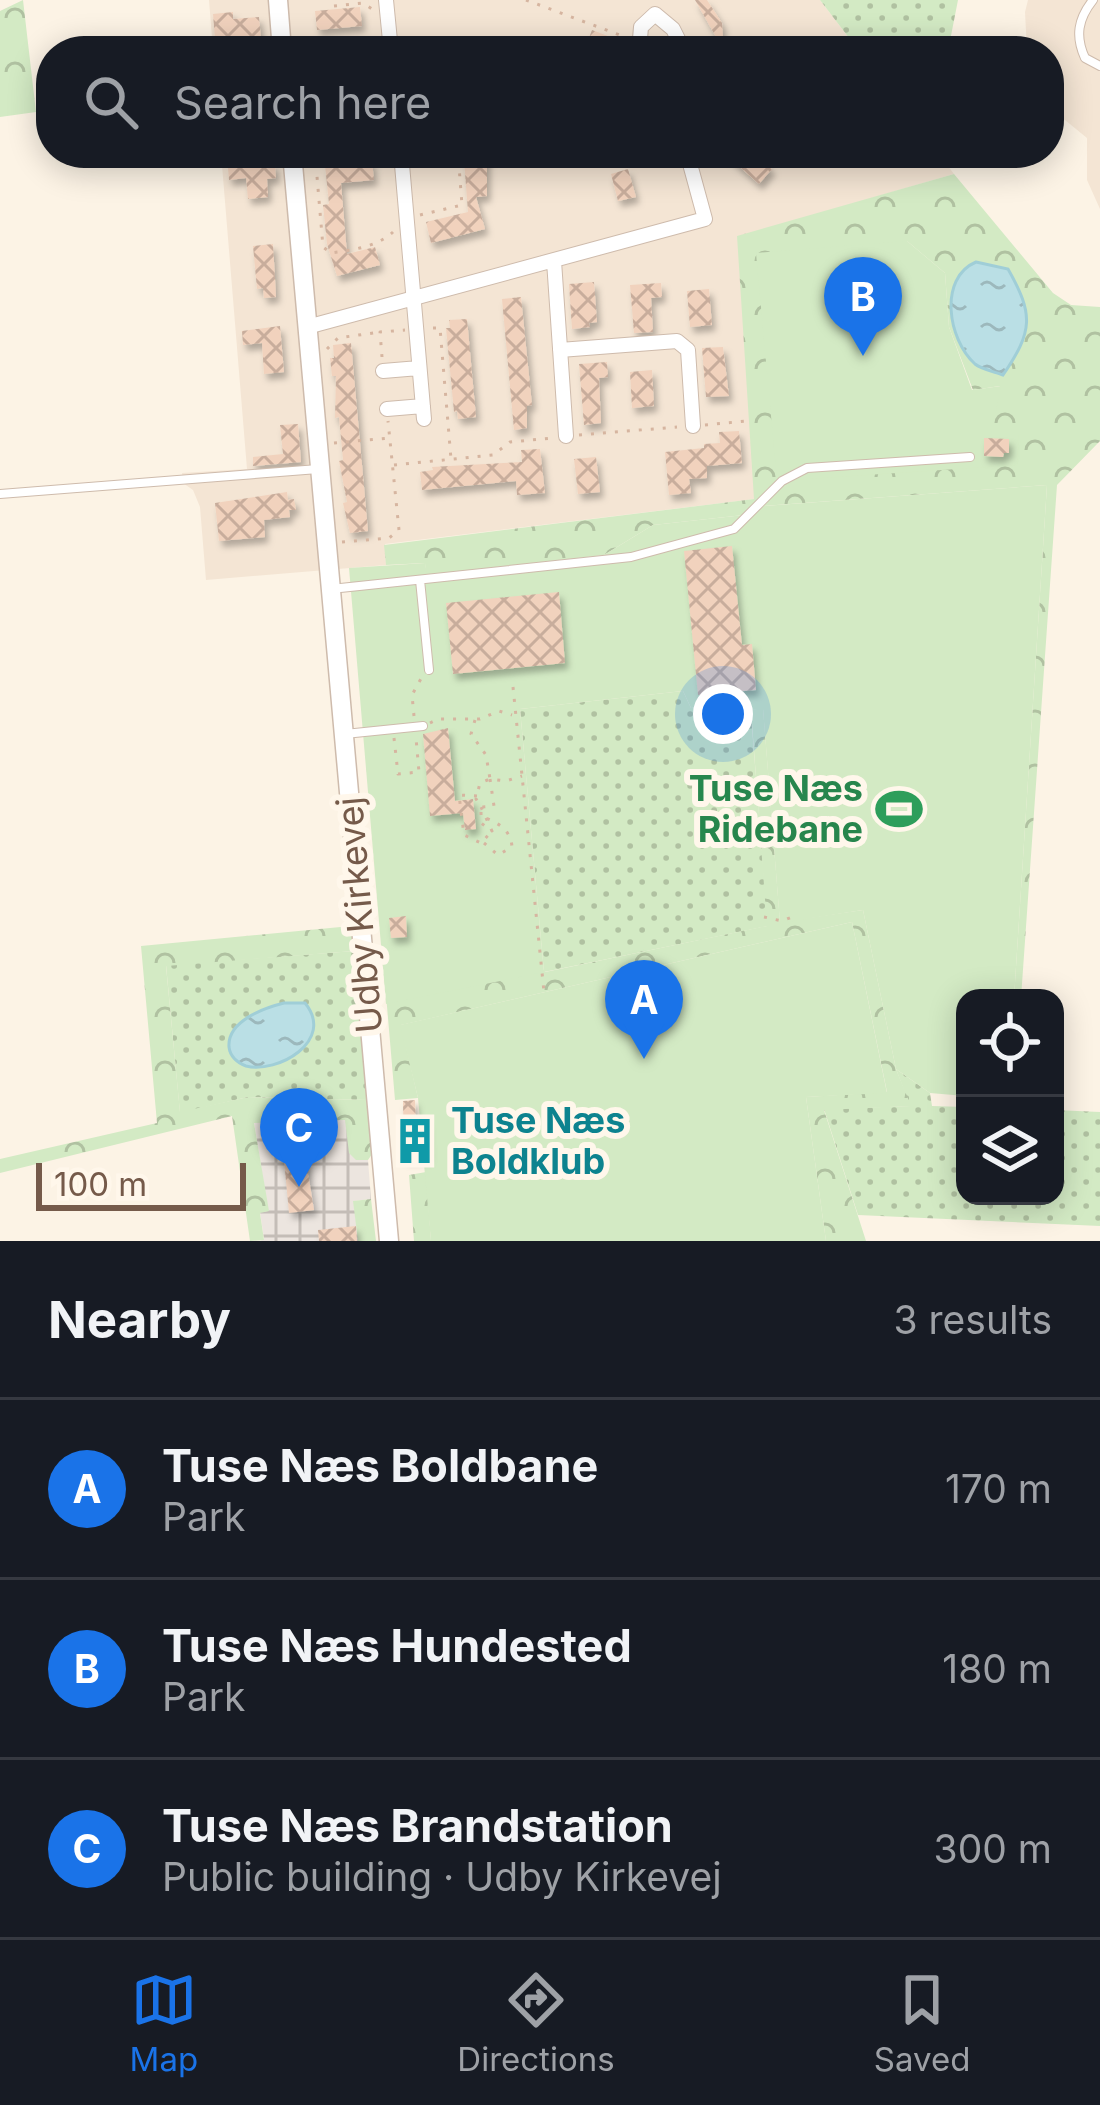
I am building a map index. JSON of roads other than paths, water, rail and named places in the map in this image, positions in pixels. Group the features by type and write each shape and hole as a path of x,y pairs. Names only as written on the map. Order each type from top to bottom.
{"street":[{"path":"278,0 281,36"},
{"path":"380,5 388,36"},
{"path":"640,36 641,27 655,14 677,36"},
{"name":"Udby Kirkevej","path":"293,168 389,1241"},
{"path":"387,409 423,413 401,168"},
{"path":"307,327 705,219 691,168"},
{"path":"554,261 566,436"},
{"path":"560,350 676,341 688,350 693,426"},
{"path":"383,371 419,368"}],"lane":[{"path":"1093,0 1080,21 1078,40 1084,58 1100,66"},
{"path":"330,589 632,557 734,529 782,481 807,468 970,458"},
{"path":"0,494 320,469"},
{"path":"420,580 429,670"},
{"path":"343,734 423,726"}],"water":[{"path":"976,262 1008,269 1026,311 1025,334 1003,375 975,364 953,325 956,281"},
{"path":"284,1003 305,1003 313,1017 308,1042 273,1065 246,1066 237,1061 229,1047 234,1030 257,1012"}],"place":[{"name":"Tuse Næs Hundested","path":"863,356"},
{"name":"Tuse Næs Ridebane","path":"899,809"},
{"name":"Tuse Næs Boldbane","path":"644,1059"},
{"name":"Tuse Næs Boldklub","path":"415,1141"},
{"name":"Tuse Næs Brandstation","path":"299,1187"}]}
